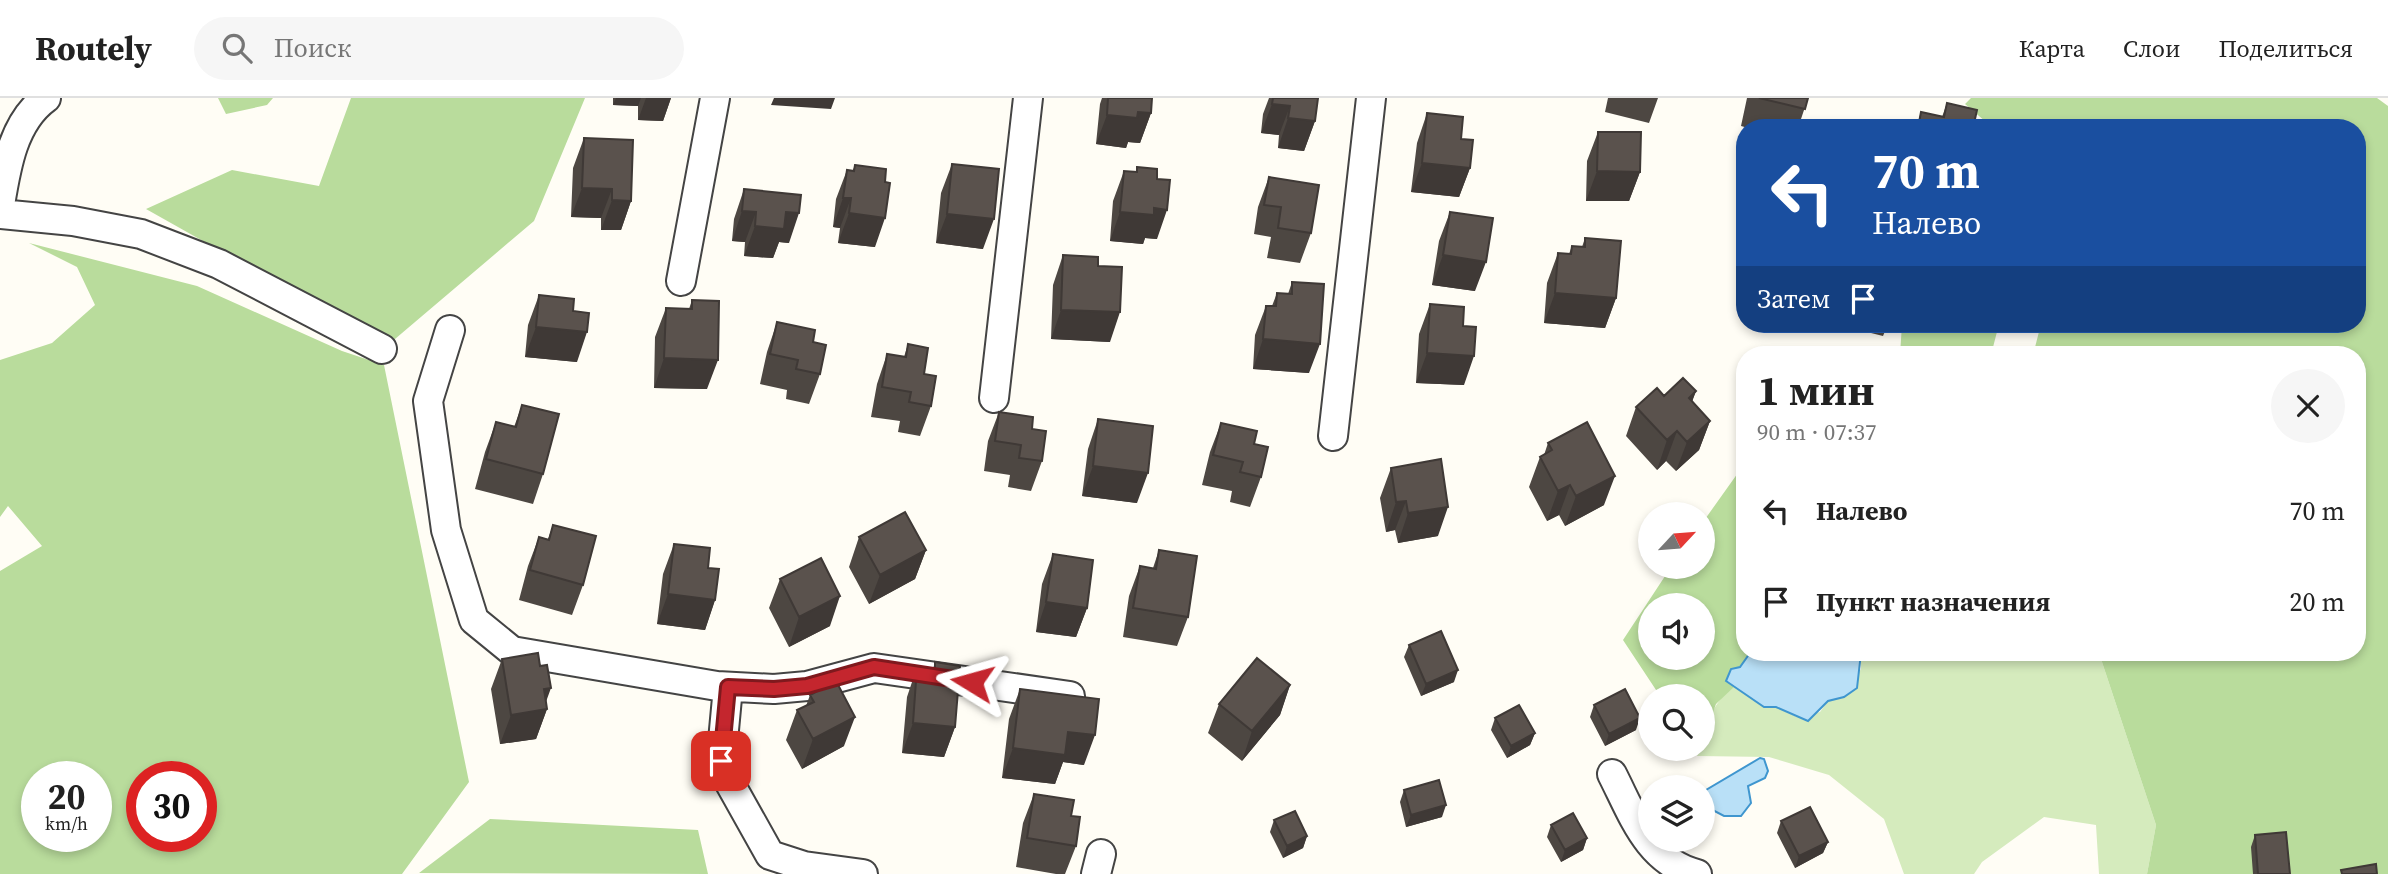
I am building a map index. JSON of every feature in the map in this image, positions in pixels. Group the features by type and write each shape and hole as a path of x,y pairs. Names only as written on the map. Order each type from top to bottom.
{"street":[{"path":"0,205 7,159 34,107 46,98"},
{"path":"681,281 715,98"},
{"path":"994,398 1028,98"},
{"path":"1334,436 1371,98"},
{"path":"0,214 73,221 141,234 219,264 382,349"},
{"path":"450,330 428,401 446,530 474,620 512,651 728,687 774,689 807,686 874,667 1070,696"},
{"path":"728,687 721,761 728,780 770,855 804,866 863,874"},
{"path":"1612,774 1650,847 1681,870 1697,874"}],"green space":[{"path":"218,98 273,98 267,105 226,114"},
{"path":"351,98 585,98 534,221 395,339 242,263 146,209 232,170 319,186"},
{"path":"1971,98 2377,98 2388,106 2388,874 2147,874 2156,825 2102,661 2366,661 2366,346 2035,346 2039,333 2366,333 2366,119 1982,119 1965,104"},
{"path":"29,243 197,286 342,351 384,365 469,782 402,874 0,874 0,571 42,546 8,506 0,517 0,360 52,343 95,305 77,267"},
{"path":"1901,333 1997,333 1993,346 1901,346"},
{"path":"1736,476 1736,661 1744,661 1736,685 1715,707 1715,684 1652,684 1643,670 1715,670 1715,593 1654,593 1663,579 1715,579 1715,505"},
{"path":"1638,617 1638,663 1623,640"},
{"path":"1861,661 2102,661 2156,825 2147,874 2099,874 2096,825 2044,817 1982,862 1974,874 1904,874 1884,819 1829,775 1769,757 1715,756 1715,708 1736,685 1764,707 1776,707 1797,717 1820,712 1828,701 1844,697 1861,669"},
{"path":"490,819 698,830 708,874 419,873"}],"water":[{"path":"1744,661 1860,661 1857,688 1844,697 1828,701 1808,721 1776,707 1764,707 1726,681 1731,669 1740,667"},
{"path":"1760,758 1764,759 1768,771 1765,778 1748,786 1751,803 1741,816 1724,816 1715,811 1715,785"}],"building":[{"path":"1108,98 1152,98 1151,113 1138,112 1137,118 1107,115"},
{"path":"1273,98 1318,98 1315,121 1288,118 1290,106 1272,104"},
{"path":"1759,98 1808,98 1805,109"},
{"path":"1947,103 1977,110 1975,119 1920,119 1921,112 1944,117"},
{"path":"1427,113 1463,117 1461,139 1473,140 1470,168 1422,163"},
{"path":"1598,132 1641,132 1640,172 1597,171"},
{"path":"584,138 633,140 631,201 612,200 612,189 582,188"},
{"path":"952,164 999,169 994,219 947,214"},
{"path":"855,165 886,169 885,182 890,183 885,218 849,213 851,198 843,198 847,170 854,171"},
{"path":"1137,167 1157,169 1157,179 1170,180 1167,210 1154,208 1154,215 1120,212 1124,171 1137,172"},
{"path":"1269,177 1319,185 1311,233 1278,228 1281,207 1264,205"},
{"path":"744,189 801,195 799,213 786,212 784,229 755,226 756,212 742,211"},
{"path":"1450,212 1493,218 1486,262 1443,255"},
{"path":"1585,238 1621,241 1616,298 1555,293 1558,253 1571,254 1572,246 1585,247"},
{"path":"1063,255 1098,257 1098,266 1122,267 1120,312 1061,310"},
{"path":"1292,282 1324,284 1320,344 1263,339 1266,306 1276,306 1277,293 1292,294"},
{"path":"539,295 574,299 573,311 589,313 587,332 536,327"},
{"path":"692,300 719,301 718,360 664,358 666,308 692,309"},
{"path":"1430,304 1464,307 1463,326 1476,327 1474,356 1427,353"},
{"path":"777,322 815,330 813,342 826,345 820,374 796,369 798,360 770,354"},
{"path":"908,344 928,348 924,374 936,376 931,406 909,402 911,392 882,387 887,354 906,357"},
{"path":"1683,378 1696,391 1689,398 1710,421 1687,442 1677,431 1667,440 1636,407 1657,388 1664,396"},
{"path":"522,405 559,414 543,474 486,459 496,422 516,427"},
{"path":"999,412 1033,417 1032,429 1046,431 1042,461 1019,458 1021,445 995,441"},
{"path":"1098,419 1153,426 1148,473 1093,466"},
{"path":"1587,422 1615,476 1576,496 1570,485 1558,491 1540,457 1552,450 1548,443"},
{"path":"1221,423 1257,431 1254,444 1268,447 1261,477 1240,472 1243,462 1213,455"},
{"path":"1441,459 1448,507 1408,513 1406,501 1396,502 1391,468"},
{"path":"905,512 926,550 880,575 859,537"},
{"path":"553,525 596,536 583,585 530,570 539,537 549,540"},
{"path":"674,544 710,548 708,568 719,569 715,600 668,594"},
{"path":"1159,550 1197,556 1188,617 1133,608 1140,566 1156,569"},
{"path":"1053,554 1093,560 1087,608 1046,602"},
{"path":"821,558 840,596 799,617 780,579"},
{"path":"1441,631 1458,670 1426,684 1409,645"},
{"path":"538,653 540,666 547,665 551,688 544,689 547,709 511,715 502,659"},
{"path":"1257,658 1290,685 1252,731 1219,704"},
{"path":"935,662 960,666 955,727 913,723 917,667 935,669"},
{"path":"836,681 855,717 813,739 797,710 814,702 810,695"},
{"path":"1020,689 1099,699 1095,735 1068,732 1065,755 1013,748"},
{"path":"1625,689 1638,719 1609,734 1594,705"},
{"path":"1519,705 1535,733 1511,746 1495,718"},
{"path":"1439,780 1446,805 1411,815 1404,790"},
{"path":"1034,794 1074,800 1071,816 1080,817 1076,846 1027,838"},
{"path":"1810,807 1828,842 1799,856 1781,821"},
{"path":"1295,811 1307,836 1287,846 1274,820"},
{"path":"1573,813 1587,838 1565,850 1551,825"},
{"path":"2286,832 2290,874 2258,874 2255,835"},
{"path":"2376,864 2377,874 2342,874 2341,870"}],"route":[{"path":"721,761 728,687 774,689 807,686 874,667 972,682"}]}
